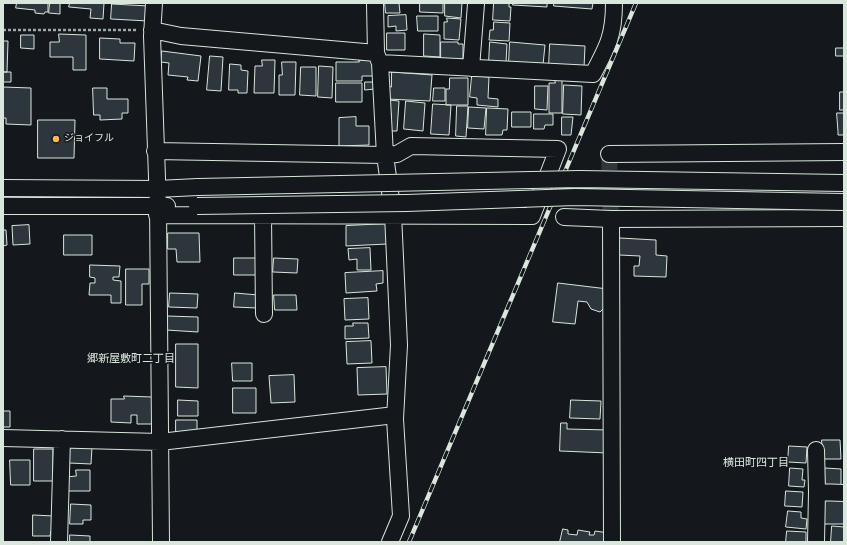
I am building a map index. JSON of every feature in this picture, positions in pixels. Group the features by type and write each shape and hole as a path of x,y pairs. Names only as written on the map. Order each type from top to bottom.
{"street":[{"path":"154,3 152,30 158,210 161,542"},
{"path":"375,3 385,155 393,214 399,345 395,415 401,516 390,542"},
{"path":"152,30 181,36 471,68 593,74 609,45 614,26 614,3"},
{"path":"471,68 476,4"},
{"path":"3,206 158,210 263,215 393,214 532,216 558,149 411,146 397,154 385,155 155,151"},
{"path":"609,154 844,152"},
{"path":"3,188 157,189 579,179 844,183"},
{"path":"158,210 197,206 406,203 575,197 844,202"},
{"path":"263,215 264,314"},
{"path":"564,217 611,219 844,218"},
{"path":"611,219 612,542"},
{"path":"3,438 160,442 395,415"},
{"path":"59,542 62,439"},
{"path":"816,450 816,542"},
{"path":"817,492 844,493"}],"path":[{"path":"3,30 152,30"}],"building":[{"path":"17,3 48,3 48,12 45,12 44,14 35,13 35,10 16,8"},
{"path":"50,3 60,3 60,14 49,13"},
{"path":"70,3 104,3 103,19 90,18 91,9 69,7"},
{"path":"385,3 399,3 400,13 386,13"},
{"path":"420,3 443,3 443,13 420,12"},
{"path":"445,3 462,3 461,18 445,16"},
{"path":"494,3 509,3 509,7 511,7 510,21 493,20"},
{"path":"513,3 547,3 547,7 513,5"},
{"path":"554,3 593,3 592,9 554,6"},
{"path":"112,4 149,6 148,21 111,19"},
{"path":"406,15 407,30 396,31 396,26 388,27 388,16"},
{"path":"417,16 438,16 438,31 418,31"},
{"path":"447,18 461,19 459,40 444,39 444,22 447,22"},
{"path":"494,22 510,23 509,41 489,40 490,30 493,30"},
{"path":"387,33 405,33 405,50 387,50"},
{"path":"59,34 86,35 86,70 73,70 73,57 50,57 50,42 59,42"},
{"path":"424,34 440,35 440,57 424,56"},
{"path":"21,35 34,35 34,49 21,48"},
{"path":"100,38 120,39 120,43 135,43 134,61 100,59"},
{"path":"3,41 8,41 7,72 3,72"},
{"path":"441,42 458,42 458,44 463,44 463,59 441,60"},
{"path":"490,42 507,44 506,63 489,62"},
{"path":"510,42 545,45 543,65 509,62"},
{"path":"550,44 585,46 584,68 549,66"},
{"path":"836,48 844,48 844,56 836,56"},
{"path":"162,51 201,56 198,81 187,80 188,77 168,75 169,63 161,62"},
{"path":"210,56 223,57 221,91 207,90"},
{"path":"262,60 275,60 274,93 254,93 255,66 262,66"},
{"path":"359,60 374,60 374,76 362,76 362,81 336,81 336,62 359,62"},
{"path":"282,62 296,62 295,95 279,95 279,75 282,75"},
{"path":"230,64 241,65 241,70 248,71 247,93 238,93 238,90 229,90"},
{"path":"319,66 333,67 332,98 318,97"},
{"path":"301,67 316,67 316,96 300,95"},
{"path":"3,72 11,72 11,82 3,82"},
{"path":"392,72 432,75 430,101 387,99 388,86 391,87"},
{"path":"472,76 489,77 488,98 498,99 498,107 477,105 477,98 470,97"},
{"path":"450,78 468,78 468,105 446,105 446,89 449,89"},
{"path":"555,80 562,80 562,113 549,113 549,83 555,83"},
{"path":"365,82 374,82 375,89 365,90"},
{"path":"336,83 362,83 362,102 336,102"},
{"path":"564,85 582,86 581,115 563,114"},
{"path":"535,86 548,86 547,110 535,109"},
{"path":"3,87 31,88 31,125 6,124 6,118 3,118"},
{"path":"93,88 107,88 107,99 128,99 128,113 122,113 122,119 100,120 100,115 94,115"},
{"path":"434,88 445,88 445,101 433,101"},
{"path":"840,92 844,92 844,110 840,110"},
{"path":"389,100 399,101 397,131 390,131 391,113 388,113"},
{"path":"406,101 425,103 423,131 404,129"},
{"path":"433,104 451,105 449,135 431,134"},
{"path":"457,106 468,106 466,137 456,136"},
{"path":"469,107 486,108 484,129 468,128"},
{"path":"487,108 508,109 507,130 503,130 502,135 486,135"},
{"path":"512,112 531,112 531,127 512,127"},
{"path":"837,113 844,113 844,135 838,135"},
{"path":"534,114 553,114 553,125 545,125 544,129 534,129"},
{"path":"356,117 356,126 369,126 369,145 339,146 339,118"},
{"path":"562,117 573,117 571,135 562,135"},
{"name":"ジョイフル","path":"38,120 75,120 74,158 38,158"},
{"path":"386,224 387,244 346,246 346,226"},
{"path":"29,225 30,244 13,245 12,226"},
{"path":"3,230 6,230 7,245 3,246"},
{"path":"168,233 199,233 200,262 177,262 176,249 168,249"},
{"path":"64,235 92,235 92,255 64,255"},
{"path":"620,238 656,240 656,255 667,256 666,277 634,276 634,266 639,266 640,256 619,255"},
{"path":"370,248 371,270 357,270 357,259 349,260 348,249"},
{"path":"234,258 258,258 258,275 234,275"},
{"path":"274,258 298,259 297,273 273,272"},
{"path":"90,265 120,266 119,277 113,277 113,280 121,281 121,303 111,303 111,295 89,295 90,283 95,283 95,278 90,277"},
{"path":"126,269 149,269 149,284 142,284 142,305 126,305"},
{"path":"383,271 383,283 376,284 377,291 346,293 345,273"},
{"path":"558,283 608,289 605,307 600,312 591,309 587,302 578,301 575,324 553,322"},
{"path":"170,293 198,294 197,308 169,307"},
{"path":"235,293 258,295 257,308 234,307"},
{"path":"274,295 296,295 297,310 275,310"},
{"path":"368,298 369,319 345,320 344,299"},
{"path":"167,316 198,317 198,332 166,330"},
{"path":"353,323 368,323 369,338 345,339 345,326 353,326"},
{"path":"371,341 372,363 347,364 346,342"},
{"path":"176,344 198,344 198,388 176,387"},
{"path":"232,363 252,363 252,381 233,381"},
{"path":"386,367 387,394 358,395 357,368"},
{"path":"294,375 295,402 271,403 269,376"},
{"path":"233,388 256,388 256,413 233,413"},
{"path":"124,396 152,397 152,424 137,424 137,415 131,415 131,423 111,422 111,399 124,399"},
{"path":"178,400 198,401 198,416 178,416"},
{"path":"571,400 601,401 600,419 570,418"},
{"path":"3,411 10,411 10,427 3,427"},
{"path":"176,420 197,420 197,434 176,434"},
{"path":"561,423 567,423 567,429 609,430 608,453 560,451"},
{"path":"822,440 840,440 841,459 823,459"},
{"path":"789,446 807,447 806,463 788,462"},
{"path":"70,447 92,447 91,464 69,463"},
{"path":"34,449 53,449 53,481 34,481"},
{"path":"10,460 30,460 30,485 11,485"},
{"path":"790,468 803,469 802,480 805,480 804,487 789,486"},
{"path":"825,468 841,469 841,486 825,486"},
{"path":"76,470 90,470 90,491 66,491 66,477 76,476"},
{"path":"786,491 803,492 802,507 785,506"},
{"path":"822,496 844,497 844,524 822,524"},
{"path":"71,504 91,505 91,520 83,520 83,524 70,524"},
{"path":"788,511 801,512 801,518 807,519 806,529 786,527"},
{"path":"33,515 54,516 54,531 51,531 50,536 33,536"},
{"path":"832,526 844,527 844,542 831,542"},
{"path":"563,529 568,530 568,534 577,535 578,530 590,532 589,535 594,535 595,531 609,533 608,542 560,542"},
{"path":"787,531 806,532 806,542 786,542"},
{"path":"70,535 90,536 90,542 70,542"}],"tunnel":[{"path":"609,154 611,219"}],"railway":[{"path":"409,542 636,3"}],"place":[{"name":"ジョイフル","path":"56,139"}],"district":[{"name":"郷新屋敷町二丁目","path":"131,360"},
{"name":"横田町四丁目","path":"756,464"}]}
